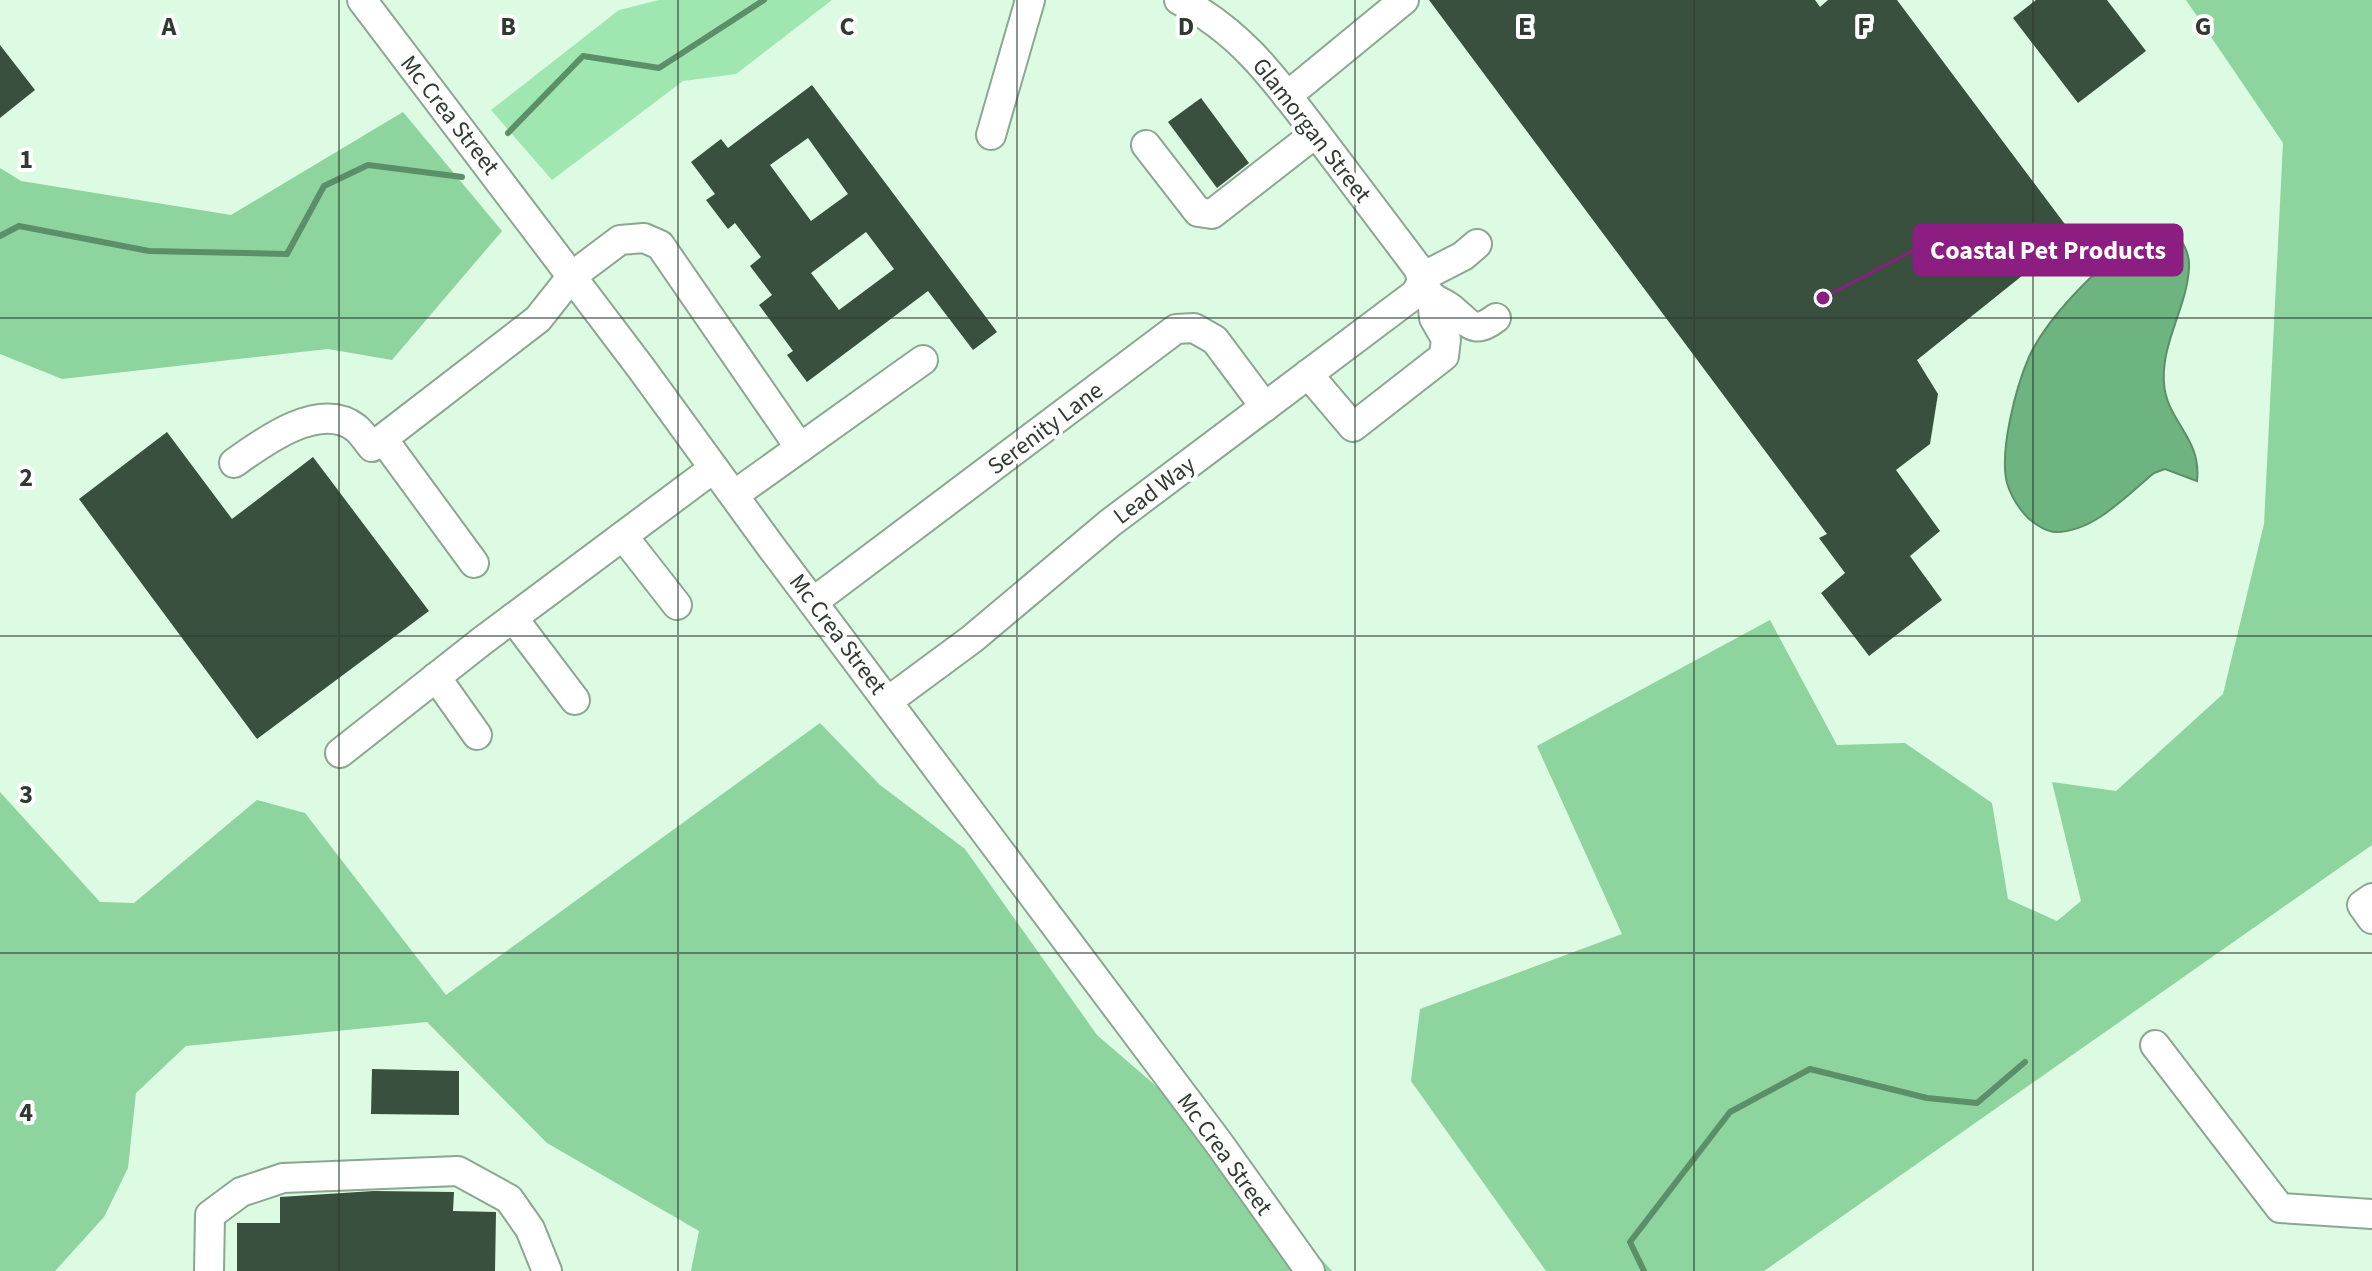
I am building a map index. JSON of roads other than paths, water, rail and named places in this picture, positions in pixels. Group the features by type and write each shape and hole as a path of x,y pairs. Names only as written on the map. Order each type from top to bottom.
{"street":[{"name":"Mc Crea Street","path":"362,0 572,276 1218,1142 1310,1271"},
{"path":"991,135 1030,0"},
{"name":"Glamorgan Street","path":"1179,0 1212,18 1234,35 1287,96 1418,268 1425,285"},
{"path":"1287,96 1404,0"},
{"path":"1146,145 1198,212 1212,214 1316,133"},
{"path":"234,463 273,435 300,423 336,419 355,427 372,447 538,319 572,276 620,240 644,238 660,245 800,448"},
{"name":"Lead Way","path":"888,701 972,639 1110,523 1477,244"},
{"path":"1425,285 1471,326 1485,326 1496,318"},
{"path":"1308,374 1353,427 1444,356 1446,339 1434,318 1425,285"},
{"name":"Serenity Lane","path":"813,602 1176,329 1194,328 1215,340 1265,407"},
{"path":"734,495 923,360"},
{"path":"383,439 474,563"},
{"path":"340,753 513,618 714,468"},
{"path":"623,536 677,605"},
{"path":"513,618 575,700"},
{"path":"436,677 477,735"},
{"path":"2372,898 2362,905 2372,919"},
{"path":"2155,1045 2280,1208 2372,1214"},
{"path":"209,1271 210,1215 241,1192 283,1178 458,1171 509,1199 530,1229 547,1271"}],"waterway":[{"path":"508,133 583,56 659,68 764,0"},
{"path":"0,236 19,226 149,251 287,254 324,186 368,165 462,177"},
{"path":"1644,1271 1630,1242 1730,1112 1810,1069 1927,1098 1977,1103 2025,1062"}],"place":[{"name":"Coastal Pet Products","path":"1823,298"}]}
